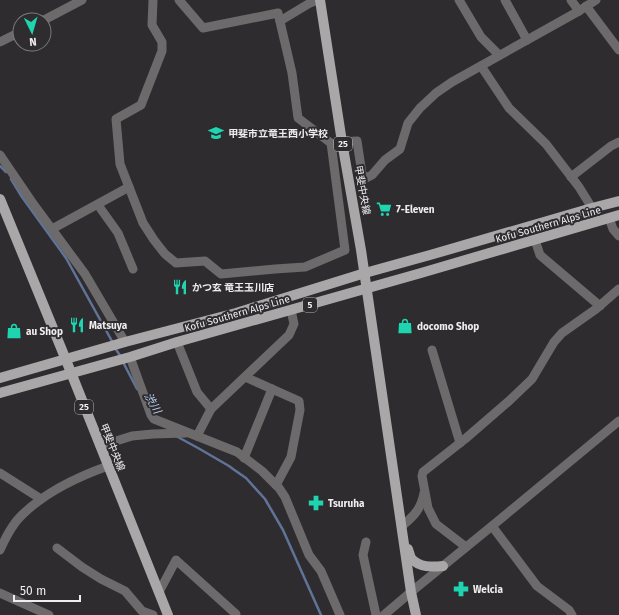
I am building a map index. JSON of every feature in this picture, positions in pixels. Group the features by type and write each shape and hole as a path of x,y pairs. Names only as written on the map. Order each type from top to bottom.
{"main road":[{"name":"甲斐中央線","path":"320,0 367,289"},
{"name":"甲斐中央線","path":"0,199 168,615"},
{"name":"Kofu Southern Alps Line","path":"1,377 236,313 365,273 592,208 619,202"},
{"name":"Kofu Southern Alps Line","path":"0,393 130,357 177,342 367,289 614,217"},
{"name":"25","path":"367,289 411,592 416,615"},
{"path":"403,531 411,558 419,564 427,567 443,566"}],"street":[{"path":"52,15 70,3 82,0"},
{"path":"153,0 152,25 162,42 162,51 141,105 116,119 120,164 143,223 165,254 176,263 205,261 221,274 305,267 345,250 331,143"},
{"path":"179,0 203,28 278,13 292,73 298,118 336,147 357,141 362,174 366,178 372,175 386,160 400,149 408,123 420,108 436,93 452,82 583,9 596,0"},
{"path":"280,21 317,0"},
{"path":"505,0 527,40"},
{"path":"571,0 583,9 619,50"},
{"path":"461,1 481,37 499,56"},
{"path":"0,42 12,36"},
{"path":"481,66 509,108 546,144 592,208"},
{"path":"571,177 611,146 619,142"},
{"path":"0,155 34,205 85,274 125,342"},
{"path":"52,229 130,187"},
{"path":"98,204 118,233 133,269"},
{"path":"614,217 613,229 619,236"},
{"path":"535,240 540,255 600,306"},
{"path":"466,547 436,524 428,508 422,476 423,472 509,401 532,378 554,342 562,333 600,306 619,289"},
{"path":"193,435 211,409 289,335 294,324 291,310"},
{"path":"177,342 197,392 211,409"},
{"path":"432,350 460,443"},
{"path":"130,357 151,415 154,419 237,452 262,471 279,488 285,497 309,555 321,571 340,615"},
{"path":"245,377 299,401 300,410 291,457 276,485"},
{"path":"244,458 272,389"},
{"path":"384,615 619,421"},
{"path":"100,446 132,436 153,434 193,435"},
{"path":"0,550 3,536 33,505 79,477 108,466"},
{"path":"0,473 41,499"},
{"path":"403,531 423,500 424,489"},
{"path":"492,526 537,586 569,610 572,615"},
{"path":"366,542 363,555 376,615"},
{"path":"57,548 82,567 101,579 125,591 142,611 153,615"},
{"path":"159,592 176,560 236,614"},
{"path":"0,593 49,615"}],"waterway":[{"name":"渋川","path":"0,166 6,172"},
{"name":"渋川","path":"11,179 22,197 66,258 113,343"},
{"name":"渋川","path":"115,348 121,357"},
{"name":"渋川","path":"123,362 137,389"},
{"name":"渋川","path":"176,436 229,466 246,478 265,499 283,530 321,615"}],"place":[{"name":"甲斐市立竜王西小学校","path":"216,133"},
{"name":"7-Eleven","path":"384,209"},
{"name":"かつ玄 竜王玉川店","path":"180,287"},
{"name":"Matsuya","path":"77,325"},
{"name":"docomo Shop","path":"405,326"},
{"name":"au Shop","path":"14,331"},
{"name":"Tsuruha","path":"316,503"},
{"name":"Welcia","path":"461,589"}]}
